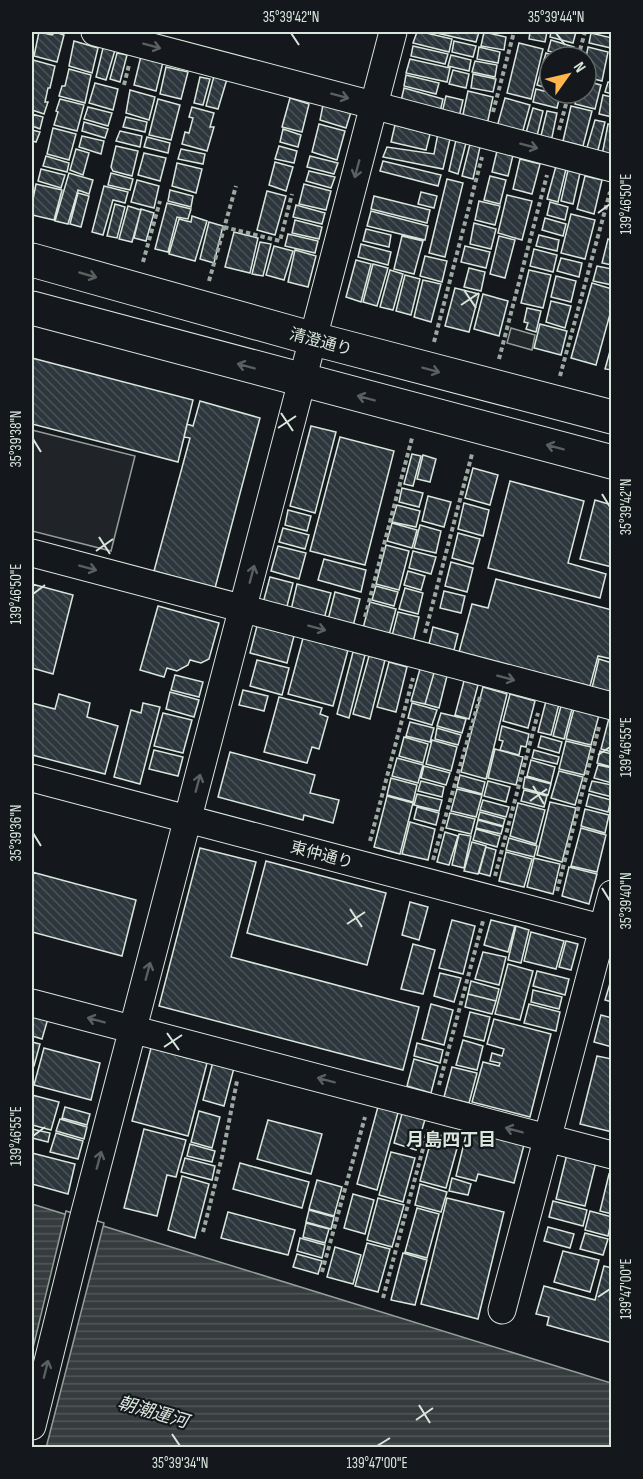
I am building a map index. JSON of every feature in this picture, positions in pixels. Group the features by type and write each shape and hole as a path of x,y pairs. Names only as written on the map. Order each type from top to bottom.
{"main road":[{"name":"清澄通り","path":"32,260 314,339 612,417"},
{"path":"32,308 612,462"}],"street":[{"path":"95,32 612,168"},
{"path":"32,1426 84,1216 393,32"},
{"path":"32,553 608,705"},
{"name":"東仲通り","path":"32,778 607,930"},
{"path":"502,1310 547,1139 607,930 612,894"},
{"path":"32,1003 612,1155"}],"path":[{"path":"427,369 514,32"},
{"path":"492,386 566,105"},
{"path":"201,307 236,186"},
{"path":"553,402 612,186"},
{"path":"224,227 280,242 292,194"},
{"path":"137,289 160,201"},
{"path":"358,639 419,412"},
{"path":"426,882 487,673"},
{"path":"383,1298 545,688"},
{"path":"555,898 608,705"},
{"path":"203,1232 222,1157 242,1058"},
{"path":"322,1272 372,1093"}],"shaded area":[{"path":"511,328 535,335 532,350 507,343"},
{"path":"32,430 135,456 111,551 32,531"}],"water":[{"name":"朝潮運河","path":"32,1204 611,1383 611,1447 32,1447"}],"pier":[{"path":"66,1211 104,1223 46,1448 32,1447 32,1352"}],"building":[{"path":"39,32 52,35 55,32 64,35 57,62 34,56"},
{"path":"417,32 452,39 449,52 413,43"},
{"path":"432,32 479,32 476,42"},
{"path":"484,32 506,37 504,50 481,46"},
{"path":"530,32 547,32 545,42 529,39"},
{"path":"551,32 576,32 573,43 550,37"},
{"path":"591,33 612,38 611,48 589,43"},
{"path":"551,40 567,45 550,45"},
{"path":"74,41 98,48 92,73 69,66"},
{"path":"454,41 476,46 473,57 452,52"},
{"path":"519,43 538,48 538,70 531,99 507,93"},
{"path":"413,46 448,54 445,64 411,56"},
{"path":"479,47 500,52 498,63 477,59"},
{"path":"103,48 115,50 106,80 96,77"},
{"path":"598,50 608,52 602,81 598,80"},
{"path":"117,53 127,55 120,82 110,79"},
{"path":"451,55 471,60 469,71 448,66"},
{"path":"141,56 163,62 156,91 134,85"},
{"path":"410,59 450,68 447,82 406,73"},
{"path":"33,60 55,66 50,88 48,88 45,102 48,102 44,114 32,110"},
{"path":"475,61 497,65 495,77 472,72"},
{"path":"166,67 188,72 181,99 160,94"},
{"path":"69,69 91,75 85,103 59,96 62,86 65,86"},
{"path":"453,70 469,74 466,88 449,84"},
{"path":"473,74 496,79 493,92 471,88"},
{"path":"406,75 439,83 436,94 404,86"},
{"path":"214,76 227,79 218,109 206,106"},
{"path":"200,77 210,79 203,105 194,103"},
{"path":"608,82 612,82 612,94 605,92"},
{"path":"95,83 118,89 113,110 89,103"},
{"path":"404,88 443,99 440,112 401,101"},
{"path":"536,89 538,90 538,103 533,102"},
{"path":"130,90 155,97 149,120 126,113"},
{"path":"468,91 493,97 487,125 462,119"},
{"path":"603,95 612,97 612,117 599,114"},
{"path":"446,96 463,100 459,117 442,113"},
{"path":"290,98 309,104 302,132 282,127"},
{"path":"505,98 530,105 522,134 497,127"},
{"path":"60,99 84,105 77,131 54,125"},
{"path":"158,99 180,105 171,140 149,135"},
{"path":"323,105 351,112 346,128 320,120"},
{"path":"579,105 596,105 595,109"},
{"path":"571,106 592,111 583,146 563,141"},
{"path":"88,107 112,113 108,126 84,119"},
{"path":"192,107 214,113 210,127 214,127 207,151 182,144 185,132 189,133 193,118 189,117"},
{"path":"533,108 543,111 537,136 526,133"},
{"path":"547,111 557,113 551,142 540,140"},
{"path":"32,114 43,117 40,129 32,126"},
{"path":"126,117 147,122 145,132 123,127"},
{"path":"595,120 605,122 597,154 586,151"},
{"path":"84,122 108,129 105,138 82,131"},
{"path":"319,124 345,131 337,160 312,152"},
{"path":"608,124 612,125 612,157 602,155"},
{"path":"395,125 430,134 426,150 391,142"},
{"path":"53,128 76,134 69,160 47,154"},
{"path":"283,129 301,135 298,147 280,142"},
{"path":"32,130 40,132 36,142 32,141"},
{"path":"120,131 142,136 140,147 116,141"},
{"path":"438,133 450,139 443,169 383,157 387,147 434,154"},
{"path":"82,136 104,141 101,154 79,147"},
{"path":"147,137 170,143 168,153 144,147"},
{"path":"456,140 466,143 458,174 449,171"},
{"path":"470,144 480,147 473,179 462,176"},
{"path":"116,146 138,151 132,176 113,171 111,167"},
{"path":"279,146 297,151 294,163 275,159"},
{"path":"76,149 89,153 83,175 70,170"},
{"path":"181,149 205,154 203,164 178,159"},
{"path":"497,151 513,155 508,176 492,172"},
{"path":"144,153 166,158 160,181 138,175"},
{"path":"46,156 69,163 67,172 43,166"},
{"path":"310,156 338,163 334,174 307,167"},
{"path":"520,159 540,164 532,194 513,189"},
{"path":"383,161 441,175 438,186 380,171"},
{"path":"275,162 293,167 286,191 269,185"},
{"path":"177,163 202,169 196,193 172,186"},
{"path":"556,166 566,169 558,202 547,199"},
{"path":"41,169 65,175 61,188 38,181"},
{"path":"568,170 580,173 573,204 561,201"},
{"path":"309,171 335,177 331,188 306,181"},
{"path":"69,173 93,180 89,194 78,190 68,224 55,221"},
{"path":"111,173 133,179 130,190 108,185"},
{"path":"490,176 506,180 500,204 484,200"},
{"path":"585,176 602,180 594,214 577,209"},
{"path":"447,179 463,183 445,257 429,253"},
{"path":"137,180 159,186 154,208 131,202"},
{"path":"36,184 62,190 54,220 32,215"},
{"path":"304,184 331,191 326,210 299,204"},
{"path":"104,186 128,192 125,203 113,200 103,235 92,232"},
{"path":"170,190 193,196 191,207 168,201"},
{"path":"267,191 286,196 275,235 257,230"},
{"path":"421,192 437,196 434,208 418,204"},
{"path":"78,193 89,196 81,227 70,224"},
{"path":"507,195 532,201 522,240 498,233"},
{"path":"374,196 430,210 427,223 371,209"},
{"path":"479,201 500,206 495,225 475,220"},
{"path":"550,202 568,207 565,220 547,215"},
{"path":"167,203 191,209 188,219 177,217 168,252 155,249"},
{"path":"115,204 125,207 117,238 107,236"},
{"path":"296,205 325,213 322,224 293,217"},
{"path":"128,206 141,210 132,242 119,239"},
{"path":"141,209 154,213 146,241 134,238"},
{"path":"371,211 428,226 425,240 367,226"},
{"path":"571,214 595,220 585,259 561,253"},
{"path":"192,216 207,221 195,261 169,254 179,219 191,222"},
{"path":"545,218 566,224 563,236 542,230"},
{"path":"295,220 322,227 319,239 292,233"},
{"path":"209,222 223,226 214,263 200,259"},
{"path":"474,223 496,229 491,249 470,244"},
{"path":"366,229 391,235 389,247 363,241"},
{"path":"234,232 258,238 250,273 225,267"},
{"path":"288,234 318,241 315,253 285,246"},
{"path":"539,235 559,240 557,251 536,246"},
{"path":"402,236 423,241 414,274 394,269"},
{"path":"499,236 515,240 505,278 490,274"},
{"path":"608,239 612,240 612,265 602,263"},
{"path":"260,242 271,244 263,276 252,274"},
{"path":"361,244 391,252 388,265 358,257"},
{"path":"274,246 293,251 284,280 266,275"},
{"path":"465,246 490,252 486,268 461,262"},
{"path":"534,249 557,255 553,272 530,266"},
{"path":"295,250 316,256 308,287 288,282"},
{"path":"425,256 447,261 442,282 420,276"},
{"path":"561,258 582,263 579,277 557,271"},
{"path":"356,260 371,264 361,302 346,297"},
{"path":"373,264 388,268 377,306 363,302"},
{"path":"597,266 612,269 612,285 593,281"},
{"path":"469,268 485,272 481,291 464,287"},
{"path":"390,270 403,274 393,310 380,307"},
{"path":"529,270 551,275 543,308 521,303"},
{"path":"405,275 420,279 411,315 396,311"},
{"path":"556,276 576,281 571,302 551,297"},
{"path":"423,280 441,284 431,322 414,317"},
{"path":"592,283 612,289 612,307 596,365 571,358"},
{"path":"455,288 479,294 469,332 445,326"},
{"path":"483,294 508,301 499,336 474,329"},
{"path":"551,301 571,306 565,328 546,322"},
{"path":"527,308 541,311 536,332 526,329 528,323 524,322"},
{"path":"540,324 567,331 561,355 534,348"},
{"path":"612,344 612,370 605,369"},
{"path":"32,358 193,400 178,462 32,424"},
{"path":"200,401 260,418 215,588 154,571 190,438 184,437 187,424 193,426"},
{"path":"311,426 336,432 315,513 290,506"},
{"path":"340,437 394,451 365,565 310,551"},
{"path":"412,454 421,456 413,486 404,484"},
{"path":"423,455 436,459 430,482 417,479"},
{"path":"473,468 498,475 490,505 465,498"},
{"path":"510,481 584,501 568,563 606,574 600,598 488,568"},
{"path":"402,488 423,493 419,507 399,502"},
{"path":"428,496 451,502 444,527 422,521"},
{"path":"595,500 612,505 612,567 580,559"},
{"path":"464,503 489,510 483,536 458,529"},
{"path":"397,505 420,511 416,527 392,522"},
{"path":"288,510 311,516 307,531 285,525"},
{"path":"392,523 417,530 412,548 387,541"},
{"path":"420,525 441,531 436,553 414,548"},
{"path":"283,528 309,535 305,549 279,542"},
{"path":"458,533 480,539 473,564 452,558"},
{"path":"386,545 409,551 399,590 376,584"},
{"path":"278,546 306,553 299,579 271,571"},
{"path":"413,551 436,557 431,574 409,568"},
{"path":"324,559 366,570 361,592 318,580"},
{"path":"451,562 473,568 467,592 445,586"},
{"path":"408,571 425,576 421,590 404,585"},
{"path":"270,577 293,583 286,610 263,603"},
{"path":"496,579 612,610 610,622 612,622 612,659 598,656 590,686 459,652 472,604 488,608"},
{"path":"32,584 73,595 53,674 32,668"},
{"path":"297,584 331,593 324,619 291,610"},
{"path":"376,586 398,592 394,606 372,600"},
{"path":"405,588 423,593 418,614 399,609"},
{"path":"444,591 465,596 461,613 440,608"},
{"path":"335,592 360,599 353,626 328,620"},
{"path":"370,602 396,609 389,635 363,628"},
{"path":"158,606 219,623 209,659 201,663 190,660 188,665 177,671 167,668 164,677 140,670"},
{"path":"398,612 419,617 413,642 392,636"},
{"path":"257,626 294,636 287,663 250,653"},
{"path":"433,627 458,634 453,654 428,648"},
{"path":"303,638 348,650 333,706 288,694"},
{"path":"353,652 365,655 349,718 337,714"},
{"path":"369,656 385,660 370,719 353,714"},
{"path":"599,659 612,663 612,683 609,693 592,688"},
{"path":"257,660 289,668 282,695 250,686"},
{"path":"389,662 407,667 396,712 377,707"},
{"path":"420,669 434,673 425,704 411,701"},
{"path":"434,673 447,676 439,708 425,704"},
{"path":"175,675 203,682 199,697 171,690"},
{"path":"464,681 478,685 469,719 455,715"},
{"path":"483,687 507,694 486,779 461,772"},
{"path":"243,690 268,696 264,711 239,705"},
{"path":"170,692 199,700 194,717 166,709"},
{"path":"59,694 90,703 87,717 118,726 105,774 32,755 32,703 55,709"},
{"path":"510,694 535,701 528,728 503,721"},
{"path":"279,697 322,708 320,714 328,717 319,749 312,747 307,763 264,752"},
{"path":"546,701 559,704 551,735 538,732"},
{"path":"143,703 160,707 140,784 114,777 131,710 141,713"},
{"path":"412,703 437,710 432,725 408,718"},
{"path":"561,706 572,709 564,739 553,736"},
{"path":"574,709 599,715 591,745 566,739"},
{"path":"163,713 192,720 183,753 154,746"},
{"path":"441,713 466,719 462,733 437,726"},
{"path":"609,718 612,718 612,752 601,749"},
{"path":"410,722 434,728 430,742 406,736"},
{"path":"502,726 529,734 526,747 521,746 519,755 500,750 503,741 499,740"},
{"path":"437,728 461,735 458,745 435,739"},
{"path":"541,736 562,742 559,753 538,747"},
{"path":"404,737 428,744 423,763 399,756"},
{"path":"432,740 457,747 451,771 426,764"},
{"path":"566,741 591,747 584,775 559,769"},
{"path":"495,749 523,757 516,785 488,778"},
{"path":"154,750 183,757 178,776 149,769"},
{"path":"534,750 559,757 557,764 532,758"},
{"path":"600,751 612,754 612,767 597,763"},
{"path":"230,752 315,775 310,793 339,800 333,823 304,815 303,820 218,797"},
{"path":"397,758 423,765 418,783 392,776"},
{"path":"531,760 555,767 551,783 527,776"},
{"path":"598,765 612,768 612,783 594,778"},
{"path":"424,766 450,773 446,785 421,778"},
{"path":"559,771 583,777 575,805 551,798"},
{"path":"460,775 485,782 482,794 457,787"},
{"path":"525,777 551,784 548,795 523,788"},
{"path":"391,778 417,785 413,802 387,795"},
{"path":"421,781 444,787 442,797 418,791"},
{"path":"488,781 510,787 506,802 484,796"},
{"path":"592,781 612,785 612,797 589,791"},
{"path":"457,789 482,795 476,817 451,811"},
{"path":"524,790 547,796 544,807 521,801"},
{"path":"417,794 442,800 439,811 414,805"},
{"path":"589,794 611,800 608,812 586,806"},
{"path":"387,796 413,803 400,854 374,847"},
{"path":"483,800 509,807 506,817 480,810"},
{"path":"550,802 576,808 562,862 537,855"},
{"path":"518,803 545,810 536,844 510,836"},
{"path":"417,807 439,813 436,825 414,819"},
{"path":"585,809 609,815 605,833 581,826"},
{"path":"480,812 505,819 503,826 478,819"},
{"path":"450,813 475,819 471,834 446,828"},
{"path":"478,820 503,827 501,834 476,828"},
{"path":"410,822 435,829 428,860 402,854"},
{"path":"581,828 606,835 597,872 571,866"},
{"path":"476,829 500,836 497,847 473,840"},
{"path":"445,832 458,836 449,865 437,862"},
{"path":"459,834 471,836 464,868 452,865"},
{"path":"509,838 537,846 534,857 506,850"},
{"path":"472,842 486,846 478,874 464,871"},
{"path":"486,847 496,850 490,876 479,873"},
{"path":"200,848 256,862 231,957 419,1007 403,1070 159,1006"},
{"path":"506,852 532,859 524,887 499,881"},
{"path":"534,858 560,864 553,894 527,887"},
{"path":"266,861 386,893 367,965 247,933"},
{"path":"569,867 597,874 589,904 562,896"},
{"path":"32,872 136,900 122,956 32,932"},
{"path":"410,902 428,907 419,940 402,935"},
{"path":"452,920 475,926 463,974 439,968"},
{"path":"491,920 515,926 508,952 484,945"},
{"path":"516,926 529,930 521,963 508,960"},
{"path":"531,932 564,941 556,969 524,961"},
{"path":"566,941 578,944 571,970 559,967"},
{"path":"413,944 435,950 423,994 401,989"},
{"path":"483,952 506,957 499,985 475,979"},
{"path":"508,964 533,971 520,1020 495,1014"},
{"path":"537,971 569,979 565,995 533,986"},
{"path":"440,973 461,978 454,1002 434,996"},
{"path":"612,980 612,1002 605,1000"},
{"path":"471,981 499,989 496,1001 468,994"},
{"path":"533,990 562,997 559,1009 531,1002"},
{"path":"468,994 496,1001 492,1014 465,1007"},
{"path":"431,1004 453,1010 444,1045 422,1039"},
{"path":"529,1004 560,1012 556,1031 524,1023"},
{"path":"32,1010 49,1015 42,1039 32,1036"},
{"path":"470,1012 490,1017 484,1041 464,1036"},
{"path":"601,1015 612,1018 612,1047 594,1042"},
{"path":"494,1019 551,1034 530,1117 472,1102 483,1062 499,1066 500,1063 490,1061 492,1053 502,1056 504,1049 487,1044"},
{"path":"463,1040 483,1046 477,1070 456,1065"},
{"path":"32,1042 40,1044 34,1066 32,1066"},
{"path":"417,1043 443,1050 440,1063 414,1056"},
{"path":"44,1048 100,1063 91,1100 34,1085"},
{"path":"151,1048 207,1063 188,1136 132,1121"},
{"path":"597,1056 612,1059 612,1132 580,1124"},
{"path":"214,1058 235,1064 224,1106 203,1100"},
{"path":"414,1059 438,1066 431,1093 407,1086"},
{"path":"452,1067 477,1073 469,1103 444,1097"},
{"path":"32,1095 59,1102 51,1130 32,1125"},
{"path":"379,1103 399,1109 377,1190 357,1184"},
{"path":"65,1107 90,1114 87,1125 62,1118"},
{"path":"403,1110 426,1116 416,1150 394,1143"},
{"path":"199,1111 220,1117 212,1148 191,1142"},
{"path":"60,1119 87,1127 84,1139 56,1131"},
{"path":"268,1120 322,1134 311,1174 257,1159"},
{"path":"468,1127 525,1141 514,1183 478,1174 476,1181 456,1176"},
{"path":"32,1129 50,1133 48,1142 32,1138"},
{"path":"144,1129 186,1140 176,1177 167,1175 157,1216 124,1208"},
{"path":"56,1133 83,1141 78,1159 50,1152"},
{"path":"433,1133 459,1141 446,1188 420,1181"},
{"path":"190,1144 215,1151 212,1162 187,1156"},
{"path":"391,1152 415,1158 403,1202 379,1195"},
{"path":"32,1153 75,1164 68,1194 32,1184"},
{"path":"567,1154 596,1162 585,1206 556,1199"},
{"path":"185,1158 215,1166 212,1180 181,1172"},
{"path":"240,1163 309,1182 302,1208 233,1189"},
{"path":"609,1174 612,1175 612,1214 600,1211"},
{"path":"182,1176 209,1184 195,1238 168,1230"},
{"path":"452,1178 471,1184 468,1195 449,1191"},
{"path":"317,1180 342,1187 334,1216 309,1209"},
{"path":"420,1184 447,1192 441,1212 415,1205"},
{"path":"353,1194 374,1200 365,1234 344,1228"},
{"path":"378,1198 404,1205 392,1247 367,1240"},
{"path":"447,1198 504,1212 478,1319 421,1304"},
{"path":"553,1201 587,1210 583,1226 549,1217"},
{"path":"417,1208 439,1214 427,1258 405,1252"},
{"path":"309,1210 334,1217 331,1229 306,1222"},
{"path":"590,1211 612,1217 608,1236 585,1230"},
{"path":"228,1212 295,1230 288,1255 221,1238"},
{"path":"306,1223 329,1229 325,1243 303,1237"},
{"path":"548,1227 574,1234 570,1248 544,1241"},
{"path":"585,1233 608,1239 603,1255 580,1249"},
{"path":"300,1238 325,1245 322,1258 297,1251"},
{"path":"367,1243 390,1249 378,1292 355,1286"},
{"path":"335,1247 361,1255 353,1284 327,1277"},
{"path":"563,1251 599,1260 590,1292 554,1282"},
{"path":"403,1253 427,1260 415,1305 391,1300"},
{"path":"297,1254 322,1261 318,1274 293,1267"},
{"path":"604,1266 612,1268 612,1343 547,1325 549,1317 536,1314 544,1286 595,1300"}],"district":[{"name":"月島四丁目","path":"451,1140"}]}
